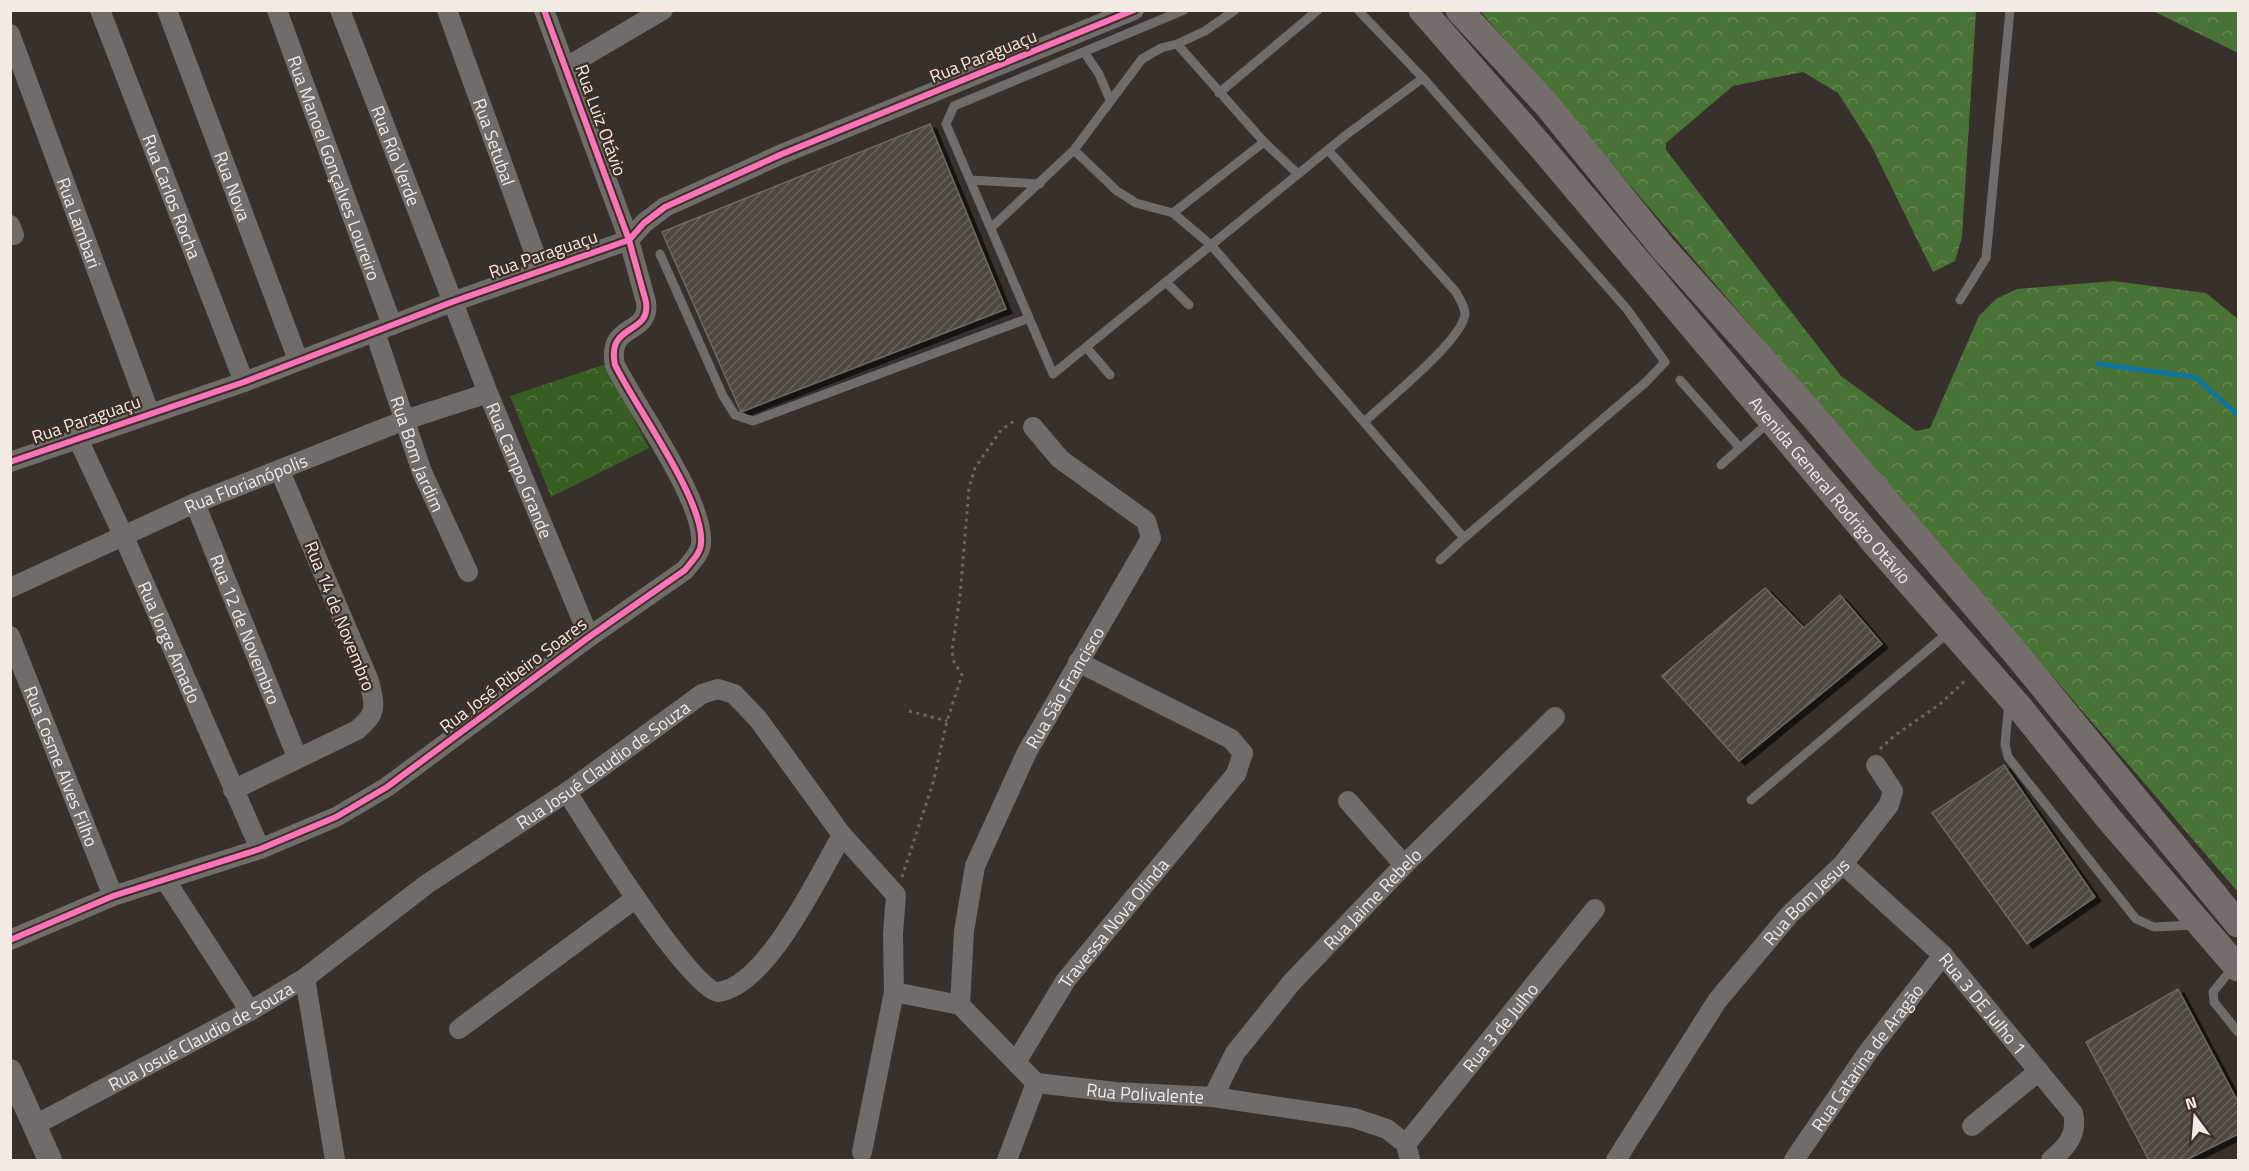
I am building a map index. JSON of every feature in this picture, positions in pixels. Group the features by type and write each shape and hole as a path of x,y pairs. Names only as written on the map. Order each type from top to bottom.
{"main road":[{"name":"Avenida General Rodrigo Otávio","path":"1422,10 1950,631 2010,697 2109,819 2204,925 2237,966"},
{"name":"Avenida General Rodrigo Otávio","path":"1460,10 1547,105 1662,247 1814,417 2013,650 2238,924"}],"street":[{"name":"Rua Carlos Rocha","path":"100,10 244,382"},
{"name":"Rua Nova","path":"167,10 298,360"},
{"name":"Rua Manoel Gonçalves Loureiro","path":"277,10 384,328"},
{"name":"Rua Río Verde","path":"340,10 452,302"},
{"name":"Rua Setubal","path":"447,10 541,271"},
{"name":"Rua Luiz Otávio","path":"544,10 629,240"},
{"path":"566,67 663,10"},
{"name":"Rua Paraguaçu","path":"10,462 149,412 244,382 452,302 629,240 644,223 676,202 782,154 1134,10"},
{"name":"Rua Lambari","path":"10,34 149,412"},
{"name":"Rua José Ribeiro Soares","path":"10,940 113,896 166,881 260,849 336,817 387,787 589,637 685,570 702,544 689,496 615,365 613,348 617,339 641,322 647,310 629,240"},
{"name":"Rua Campo Grande","path":"452,302 589,637"},
{"name":"Rua Bom Jardim","path":"384,328 405,420 422,472 468,572"},
{"name":"Rua Florianópolis","path":"10,588 195,503 405,420 488,393"},
{"name":"Rua São Francisco","path":"960,1005 964,931 975,866 1027,752 1078,662 1122,592 1152,534 1140,517 1059,459 1033,427"},
{"name":"Rua Jorge Amado","path":"77,437 124,537 260,849"},
{"name":"Rua 14 de Novembro","path":"233,790 297,757 357,730 370,719 374,710 369,681 280,471"},
{"name":"Rua 12 de Novembro","path":"195,503 297,757"},
{"name":"Rua Cosme Alves Filho","path":"10,636 113,896"},
{"name":"Travessa Nova Olinda","path":"1016,1062 1066,980 1236,774 1242,761 1243,753 1231,739 1078,662"},
{"name":"Rua Josué Claudio de Souza","path":"35,1125 250,1011 305,978 427,884 567,792 702,694 718,689 727,690 758,719 842,835 896,896"},
{"name":"Rua Jaime Rebelo","path":"1213,1096 1235,1053 1262,1017 1404,865 1556,717"},
{"name":"Rua Bom Jesus","path":"1616,1161 1717,1001 1790,914 1843,864 1893,796 1893,791 1876,765"},
{"path":"567,792 636,898 684,964 708,991 716,993 737,986 773,953 842,835"},
{"path":"1348,801 1404,865"},
{"name":"Rua 3 DE Julho 1","path":"1843,864 1943,955 2073,1113 2075,1124 2069,1143 2051,1161"},
{"path":"166,881 250,1011"},
{"path":"862,1152 894,992 893,934 896,896"},
{"path":"459,1029 636,898"},
{"name":"Rua 3 de Julho","path":"1408,1152 1595,909"},
{"name":"Rua Catarina de Aragão","path":"1794,1161 1868,1052 1943,955"},
{"path":"305,978 335,1161"},
{"path":"894,992 960,1005 1036,1083 1007,1161"},
{"path":"10,1071 50,1161"},
{"path":"1971,1126 2039,1071"},
{"name":"Rua Polivalente","path":"1036,1083 1116,1092 1213,1096 1354,1118 1387,1129 1408,1152"}],"lane":[{"path":"1184,10 954,106 945,124 1053,374 1298,174 1423,78"},
{"path":"991,228 1074,150 1142,59 1161,48 1205,32 1235,10"},
{"path":"1219,93 1318,10"},
{"path":"1358,10 1423,78 1626,308 1665,362 1646,382 1440,560"},
{"path":"1960,300 1986,258 2010,10"},
{"path":"1177,44 1264,142 1298,174"},
{"path":"1084,52 1099,74 1110,100"},
{"path":"1173,213 1264,142"},
{"path":"1074,150 1116,191 1136,203 1173,213 1211,245 1464,538"},
{"path":"1328,150 1456,292 1465,311 1462,326 1449,343 1364,422"},
{"path":"971,180 1040,184"},
{"path":"660,254 723,396 735,415 753,421 1029,318"},
{"path":"1166,282 1189,305"},
{"path":"1086,347 1110,375"},
{"path":"1680,380 1740,448"},
{"path":"1721,465 1771,420"},
{"path":"1751,800 1950,631"},
{"path":"2010,697 2005,736 2008,757 2136,919 2154,927 2204,925"},
{"path":"2237,966 2212,992 2214,1002 2238,1032"}],"path":[{"path":"896,896 933,783 947,721 962,675 954,662 952,651 960,596 969,488 975,468 1008,423 1021,418 1033,427"},
{"path":"1876,765 1876,756 1885,744 1940,704 1982,665"},
{"path":"909,711 947,721"}],"green space":[{"path":"1480,11 1976,11 1962,237 1955,261 1933,272 1871,145 1838,93 1803,72 1733,86 1666,143 1666,150 1841,376 1916,431 1930,428 1979,316 1996,299 2017,289 2113,281 2206,293 2238,319 2238,892"},
{"path":"2153,11 2238,11 2238,53"},
{"path":"606,364 649,448 551,497 510,396"}],"building":[{"path":"930,124 1006,309 741,412 662,232"},
{"path":"1765,588 1804,628 1840,595 1882,644 1739,761 1662,676"},
{"path":"2004,765 2095,897 2027,944 1932,813"},
{"path":"2178,989 2238,1102 2238,1134 2186,1160 2149,1160 2086,1042"}],"waterway":[{"path":"2098,364 2195,377 2238,415"}],"cycle path":[{"path":"10,940 113,896 260,849 336,817 387,787 589,637 685,570 698,554 701,547 699,525 692,503 681,479 615,365 614,351 617,342 622,335 642,320 646,313 646,302 629,240 544,10"},
{"path":"10,462 244,382 452,302 629,240 644,223 665,207 782,154 1134,10"}]}
